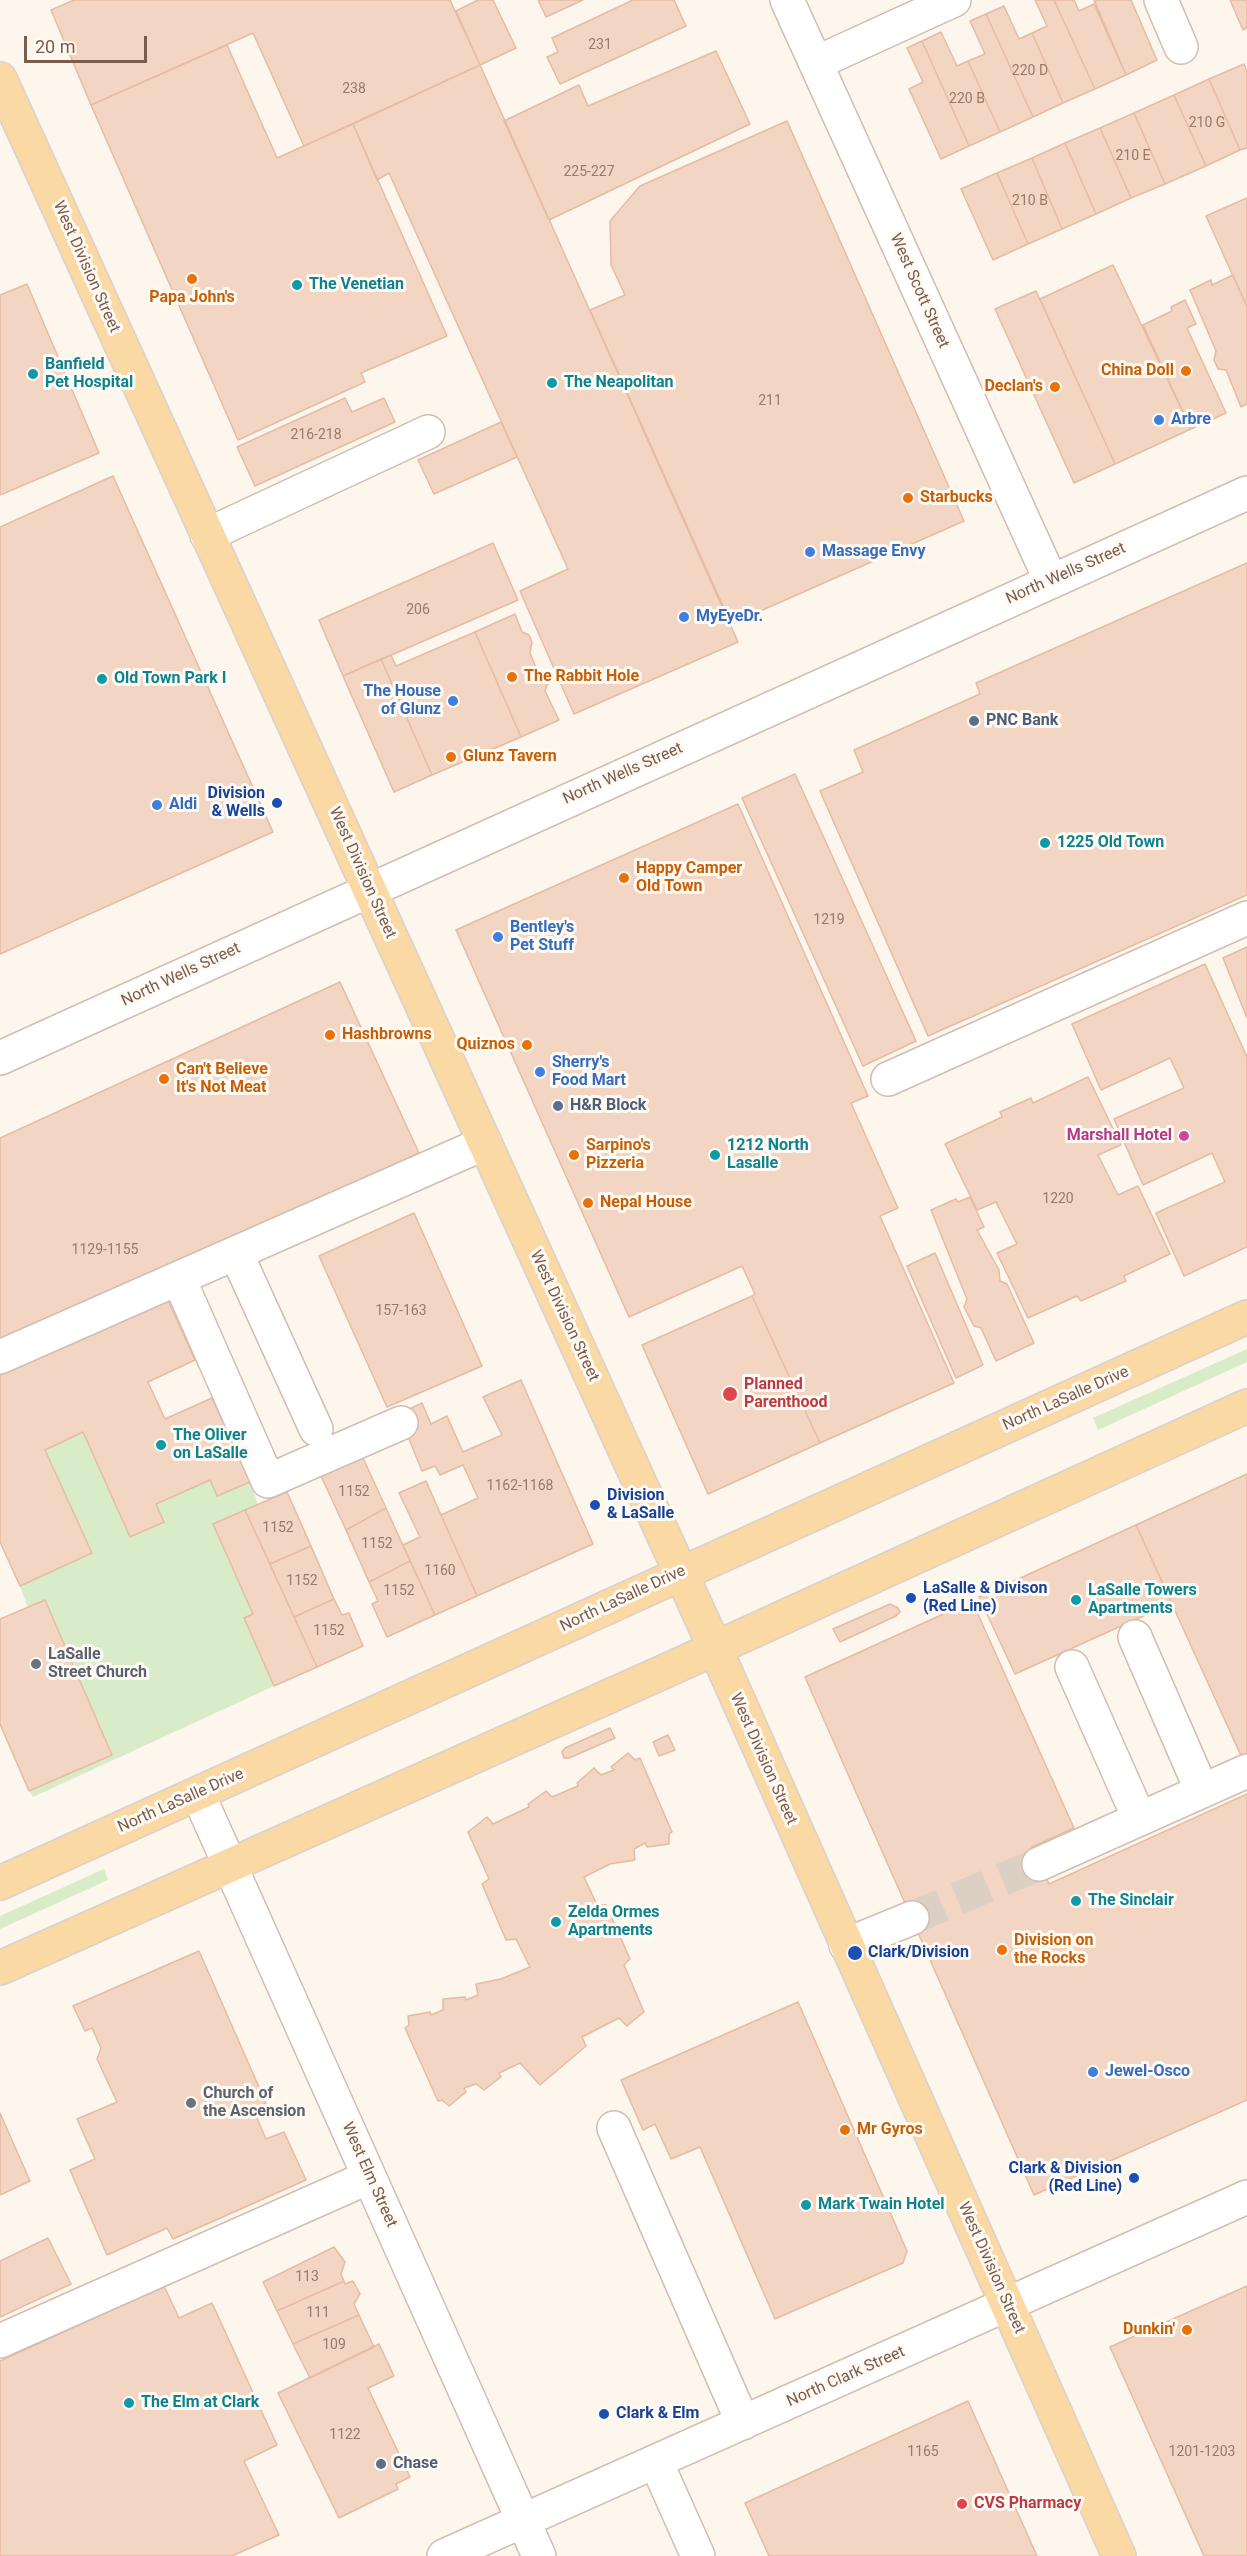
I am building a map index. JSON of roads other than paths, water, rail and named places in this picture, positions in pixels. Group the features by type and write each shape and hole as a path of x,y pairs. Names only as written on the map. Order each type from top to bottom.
{"main road":[{"name":"West Division Street","path":"0,79 715,1648 1119,2556"},
{"name":"North LaSalle Drive","path":"0,1882 1247,1317"},
{"path":"0,1968 715,1648 1247,1406"}],"street":[{"name":"West Scott Street","path":"787,0 1050,581"},
{"path":"816,63 954,0"},
{"path":"1161,0 1181,46"},
{"path":"207,534 428,432"},
{"name":"North Wells Street","path":"0,1058 368,889 1247,493"},
{"path":"888,1079 1247,918"},
{"path":"0,1358 485,1143"},
{"path":"236,1253 316,1429"},
{"path":"179,1278 268,1481 400,1423"},
{"path":"1135,1637 1203,1791"},
{"path":"1072,1666 1139,1818"},
{"path":"1039,1864 1247,1771"},
{"name":"West Elm Street","path":"198,1794 539,2556"},
{"path":"846,1945 912,1918"},
{"path":"614,2128 743,2423"},
{"path":"0,2341 369,2177"},
{"name":"North Clark Street","path":"444,2556 1247,2197"},
{"path":"656,2462 698,2556"}],"tunnel":[{"path":"912,1918 1039,1864"}],"place":[{"name":"Papa John's","path":"192,279"},
{"name":"The Venetian","path":"297,285"},
{"name":"China Doll","path":"1186,371"},
{"name":"Banfield Pet Hospital","path":"33,374"},
{"name":"The Neapolitan","path":"552,383"},
{"name":"Declan's","path":"1055,387"},
{"name":"Arbre","path":"1159,420"},
{"name":"Starbucks","path":"908,498"},
{"name":"Massage Envy","path":"810,552"},
{"name":"MyEyeDr.","path":"684,617"},
{"name":"The Rabbit Hole","path":"512,677"},
{"name":"Old Town Park I","path":"102,679"},
{"name":"The House of Glunz","path":"453,701"},
{"name":"PNC Bank","path":"974,721"},
{"name":"Glunz Tavern","path":"451,757"},
{"name":"Division & Wells","path":"277,803"},
{"name":"Aldi","path":"157,805"},
{"name":"1225 Old Town","path":"1045,843"},
{"name":"Happy Camper Old Town","path":"624,878"},
{"name":"Bentley's Pet Stuff","path":"498,937"},
{"name":"Hashbrowns","path":"330,1035"},
{"name":"Quiznos","path":"527,1045"},
{"name":"Sherry's Food Mart","path":"540,1072"},
{"name":"Can't Believe It's Not Meat","path":"164,1079"},
{"name":"H&R Block","path":"558,1106"},
{"name":"Marshall Hotel","path":"1184,1136"},
{"name":"Sarpino's Pizzeria","path":"574,1155"},
{"name":"1212 North Lasalle","path":"715,1155"},
{"name":"Nepal House","path":"588,1203"},
{"name":"Planned Parenthood","path":"730,1394"},
{"name":"The Oliver on LaSalle","path":"161,1445"},
{"name":"Division & LaSalle","path":"595,1505"},
{"name":"LaSalle & Divison (Red Line)","path":"911,1598"},
{"name":"LaSalle Towers Apartments","path":"1076,1600"},
{"name":"LaSalle Street Church","path":"36,1664"},
{"name":"The Sinclair","path":"1076,1901"},
{"name":"Zelda Ormes Apartments","path":"556,1922"},
{"name":"Division on the Rocks","path":"1002,1950"},
{"name":"Clark/Division","path":"855,1953"},
{"name":"Jewel-Osco","path":"1093,2072"},
{"name":"Church of the Ascension","path":"191,2103"},
{"name":"Mr Gyros","path":"845,2130"},
{"name":"Clark & Division (Red Line)","path":"1134,2178"},
{"name":"Mark Twain Hotel","path":"806,2205"},
{"name":"Dunkin'","path":"1187,2330"},
{"name":"The Elm at Clark","path":"129,2403"},
{"name":"Clark & Elm","path":"604,2414"},
{"name":"Chase","path":"381,2464"},
{"name":"CVS Pharmacy","path":"962,2504"}]}
